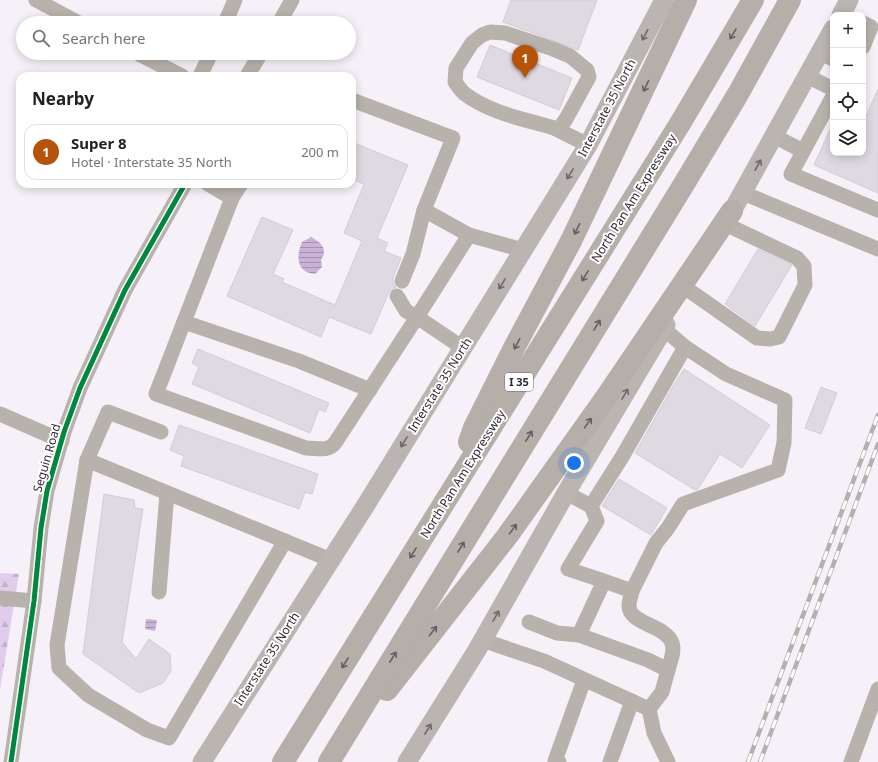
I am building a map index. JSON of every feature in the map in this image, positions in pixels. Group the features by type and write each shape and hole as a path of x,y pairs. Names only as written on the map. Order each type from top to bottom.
{"highway":[{"path":"445,502 474,428 515,346 571,241 686,0"},
{"name":"North Pan Am Expressway","path":"283,762 681,122 753,0"},
{"path":"328,762 684,184 738,94 790,0"},
{"path":"332,762 508,535 607,396 733,209"}],"main road":[{"name":"Interstate 35 North","path":"202,762 331,560 588,145 664,0"},
{"path":"407,762 482,640 566,493 664,329 807,76 827,56 830,43"}],"street":[{"path":"36,0 66,16"},
{"path":"228,16 236,0"},
{"path":"282,16 292,0"},
{"path":"866,24 871,27 866,40"},
{"path":"558,130 566,120 589,77 587,70 570,56 505,33 490,32 482,35 472,43 456,68 455,82 464,93 480,104 558,130 588,145"},
{"path":"151,60 174,72"},
{"path":"202,72 208,60"},
{"path":"249,72 257,60"},
{"path":"807,76 830,88"},
{"path":"356,102 453,138 424,210 413,254 402,281"},
{"path":"830,102 791,174 878,210"},
{"path":"774,136 803,151"},
{"name":"Seguin Road","path":"11,762 34,601 41,528 46,498 62,441 80,388 125,290 183,188"},
{"path":"215,188 232,198"},
{"path":"238,188 232,198 156,394 306,448 325,449 332,447 336,443 418,318 469,234"},
{"path":"733,209 878,249"},
{"path":"687,289 757,338 770,339 778,337 805,285 804,266 797,258 733,209"},
{"path":"424,210 469,234 523,250"},
{"path":"397,296 406,311 463,348"},
{"path":"184,322 299,361 370,390"},
{"path":"664,329 685,347 726,374 785,400 784,444 778,470 683,504 668,528 656,542 632,591 629,607 633,615 668,636 672,644 672,654 662,692 649,709 654,733 668,762"},
{"path":"591,506 622,457 685,347"},
{"path":"161,432 108,412 86,460 57,645 59,668 88,694 147,730 169,738 284,541"},
{"path":"0,414 62,441"},
{"path":"86,460 331,560"},
{"path":"159,592 167,493"},
{"path":"566,493 591,506 597,521 568,569 632,591"},
{"path":"579,635 604,581"},
{"path":"0,598 34,601"},
{"path":"529,622 557,633 579,635 648,660 668,670"},
{"path":"482,640 544,661 649,709"},
{"path":"559,762 556,761 584,680"},
{"path":"851,762 878,689"},
{"path":"610,762 632,701"}],"green space":[{"path":"0,573 19,574 0,690"}],"shaded area":[{"path":"311,237 321,244 324,249 321,260 322,267 315,274 304,270 301,267 298,258 302,242"},
{"path":"146,619 157,620 155,631 145,629"}],"building":[{"path":"511,0 597,0 578,50 503,22"},
{"path":"490,45 572,78 559,110 477,77"},
{"path":"878,89 878,193 814,165 830,130 830,156 866,156 866,116"},
{"path":"356,144 408,165 377,238 388,243 384,251 401,258 393,278 393,283 396,287 389,292 371,334 329,317 321,337 227,296 262,217 293,230 273,274 284,279 282,282 335,305 362,241 344,233 364,184 356,181"},
{"path":"758,249 792,265 755,326 725,304"},
{"path":"198,349 329,403 325,412 319,409 310,433 192,384 199,367 192,363"},
{"path":"684,369 770,425 742,468 720,454 698,489 695,490 635,453"},
{"path":"821,387 837,393 821,434 805,428"},
{"path":"179,425 318,474 312,494 305,492 299,509 181,466 184,456 170,450"},
{"path":"619,479 667,508 651,535 602,506"},
{"path":"104,494 134,500 135,508 143,509 122,642 136,659 149,639 170,654 171,671 163,683 139,693 83,654"}],"railway":[{"path":"748,762 878,415"},
{"path":"760,762 878,444"}],"cycle path":[{"path":"11,762 34,601 41,528 47,491 64,432 80,388 125,290 183,188"}],"place":[{"name":"Super 8","path":"525,78"}]}
